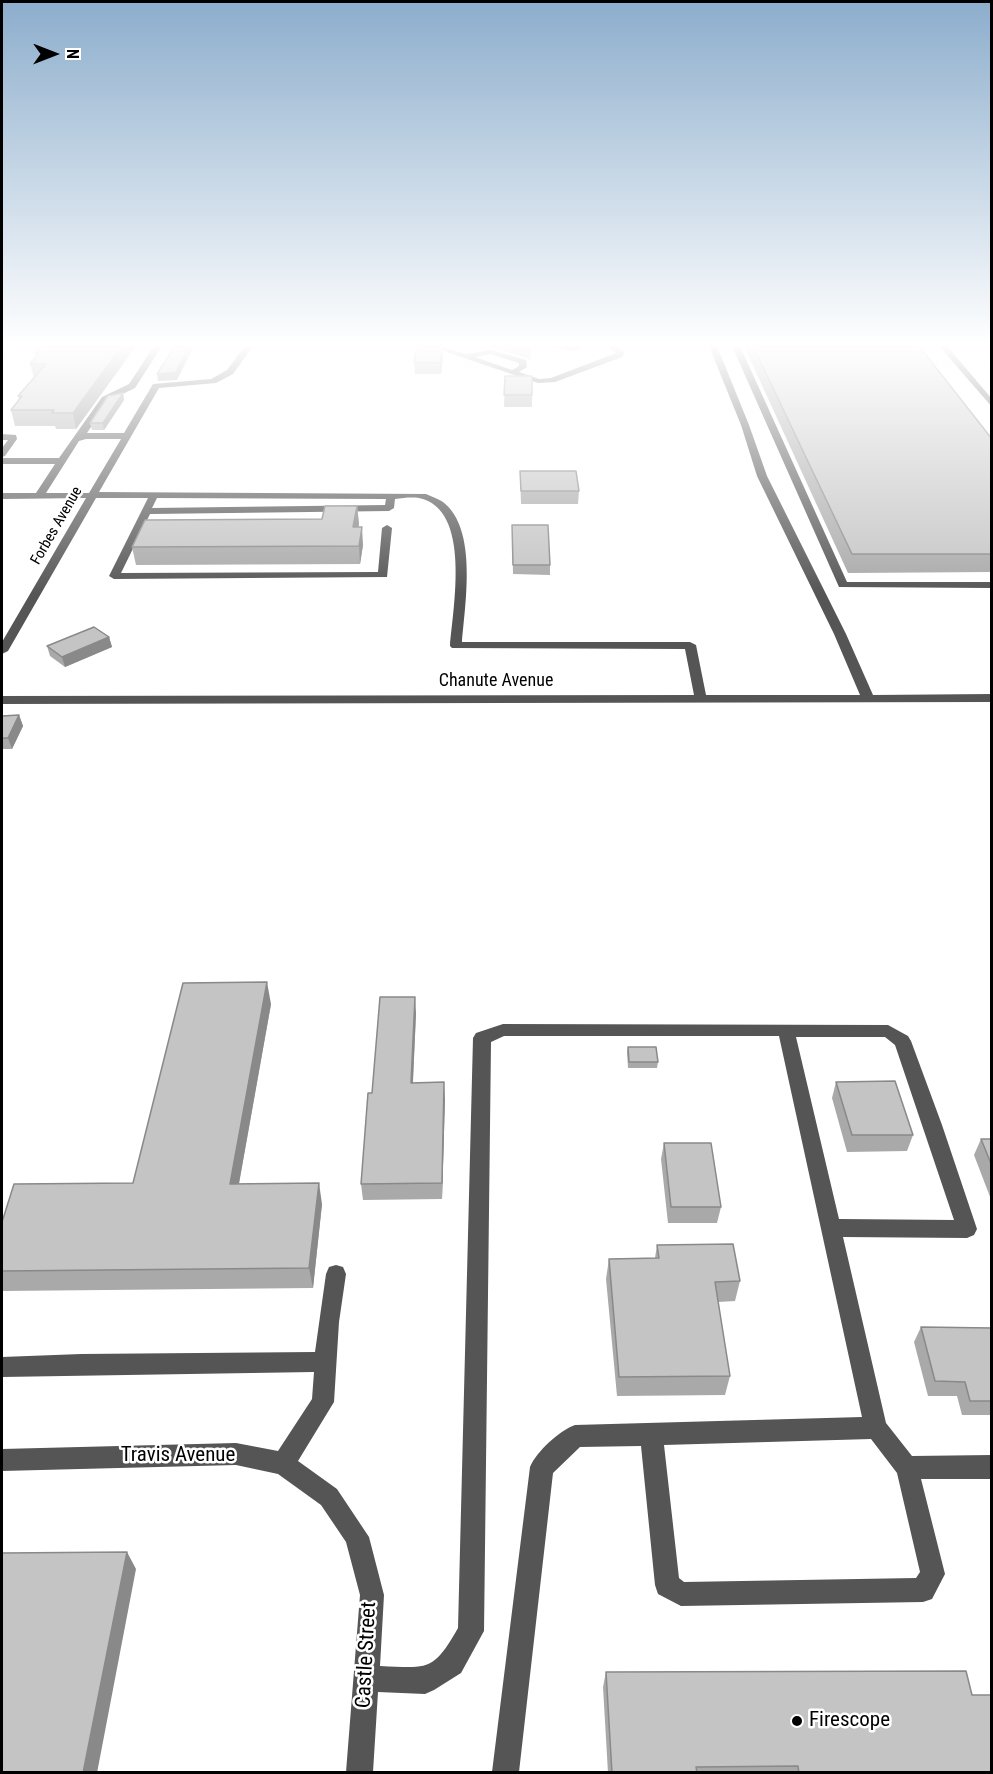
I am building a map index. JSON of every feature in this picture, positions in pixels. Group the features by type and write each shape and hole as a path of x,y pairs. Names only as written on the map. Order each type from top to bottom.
{"street":[{"path":"39,496 76,439 85,429"},
{"name":"Forbes Avenue","path":"2,651 129,429"},
{"path":"747,429 762,476 840,634 868,698"},
{"path":"773,429 843,585 992,585"},
{"path":"80,437 125,436"},
{"path":"2,437 13,437 13,439 2,454"},
{"path":"2,461 63,460"},
{"path":"154,495 114,576 383,575 387,528"},
{"path":"2,496 422,496 434,500 445,508 454,521 461,551 456,646 690,645 701,699"},
{"path":"146,511 211,510 314,514 389,508 391,496"},
{"path":"211,510 216,523"},
{"name":"Chanute Avenue","path":"2,700 992,698"},
{"path":"366,1678 425,1681 452,1664 471,1631 482,1038 503,1030 888,1031 902,1041 933,1125 967,1229 831,1228"},
{"path":"651,1434 667,1585 681,1594 923,1590 933,1574 907,1468 876,1428 786,1030"},
{"path":"283,1464 323,1402 328,1322 336,1274"},
{"path":"2,1366 325,1362"},
{"path":"505,1773 542,1467 575,1436 876,1428"},
{"name":"Travis Avenue","path":"2,1460 236,1454 283,1464 329,1497 339,1508"},
{"path":"907,1468 992,1467"},
{"name":"Castle Street","path":"339,1508 357,1537 372,1595 359,1773"}],"building":[{"path":"792,429 984,429 992,439 992,554 852,554"},
{"path":"520,471 576,471 579,491 521,491"},
{"path":"325,506 357,506 353,527 362,527 359,546 132,547 145,520 322,519"},
{"path":"512,525 548,525 550,565 513,565"},
{"path":"94,627 109,637 62,657 47,646"},
{"path":"19,715 8,738 2,738 2,716"},
{"path":"267,982 230,1184 319,1183 309,1268 2,1271 2,1222 14,1184 133,1183 183,983"},
{"path":"380,997 415,997 411,1083 444,1082 442,1183 361,1184 368,1093 372,1093"},
{"path":"628,1047 656,1047 658,1062 629,1062"},
{"path":"895,1081 913,1135 852,1135 836,1082"},
{"path":"981,1139 992,1139 992,1166"},
{"path":"664,1143 711,1143 721,1207 671,1207"},
{"path":"733,1244 740,1281 715,1282 730,1376 619,1377 609,1259 659,1258 657,1245"},
{"path":"921,1327 992,1328 992,1401 970,1401 965,1382 935,1381"},
{"path":"127,1552 83,1773 2,1773 2,1553"},
{"name":"Firescope","path":"966,1671 972,1695 992,1695 992,1773 799,1773 798,1766 696,1767 697,1773 612,1773 606,1672"}],"place":[{"name":"Firescope","path":"797,1721"}]}
